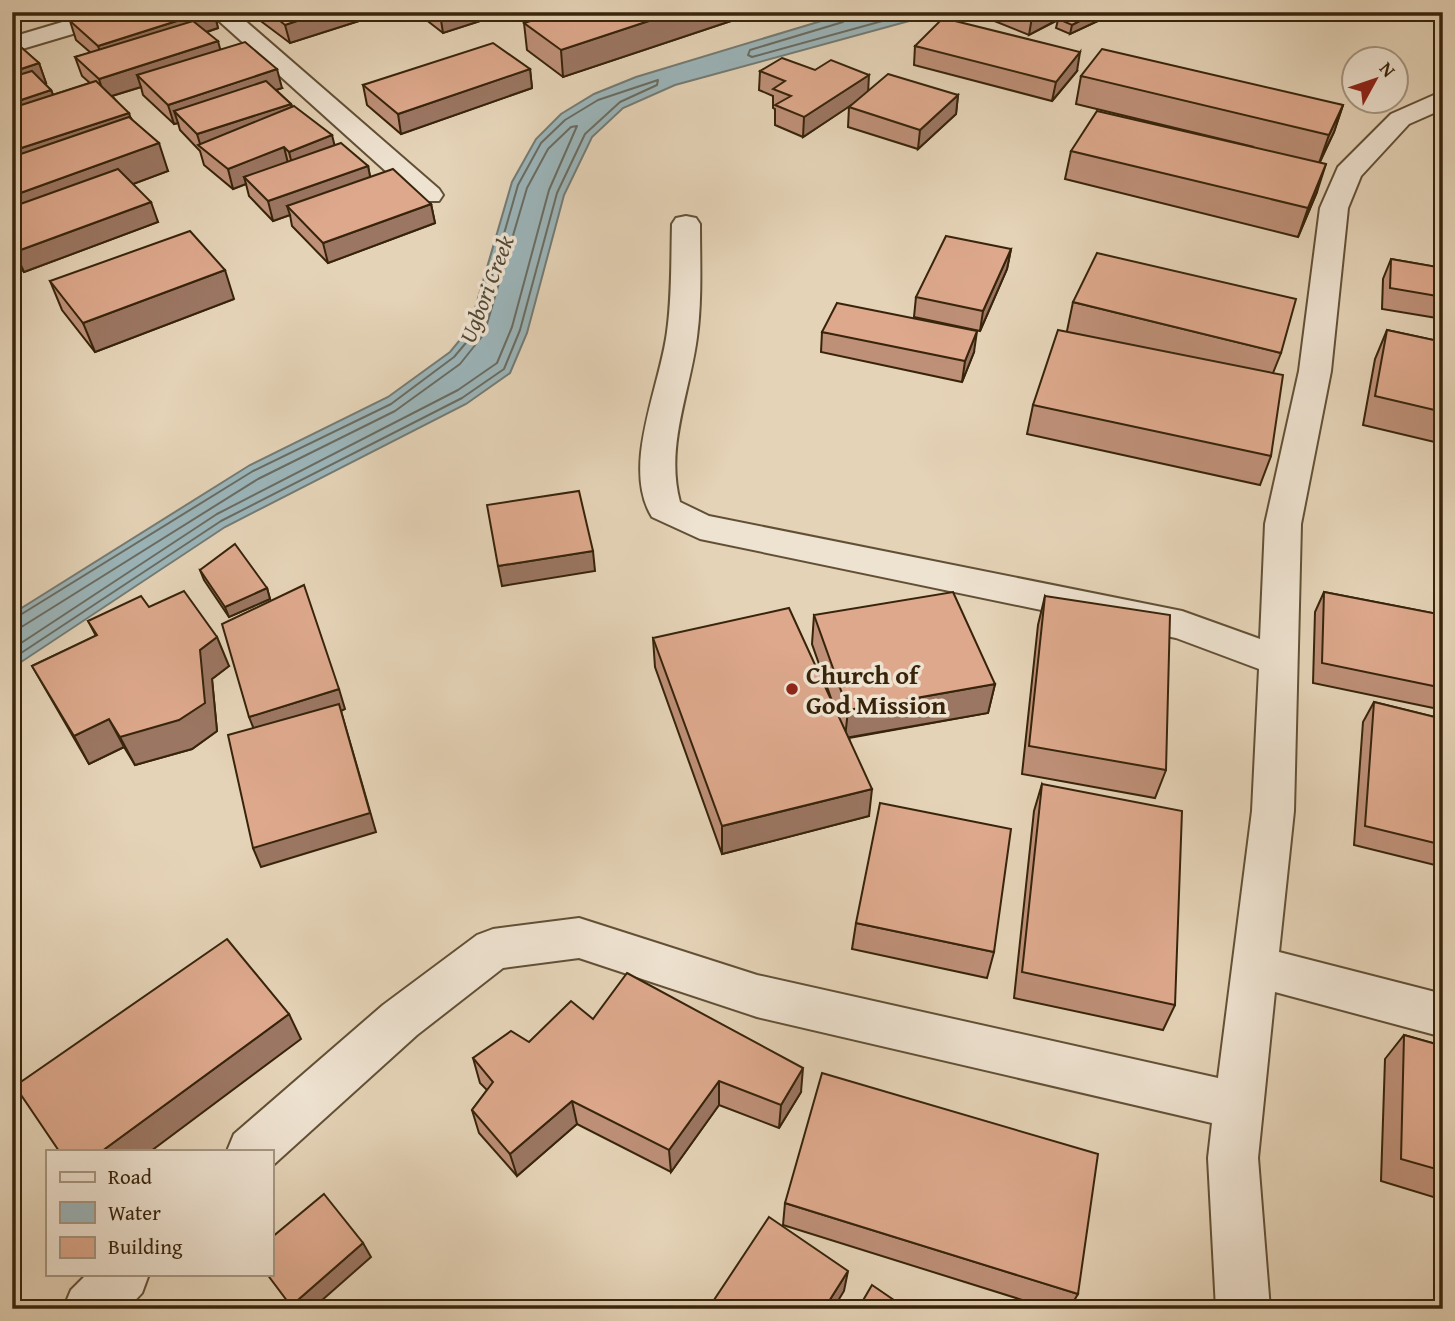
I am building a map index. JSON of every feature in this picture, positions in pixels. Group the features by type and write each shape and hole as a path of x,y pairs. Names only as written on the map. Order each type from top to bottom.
{"street":[{"path":"12,45 122,12"},
{"path":"221,12 429,195"},
{"path":"1243,1309 1233,1158 1273,811 1283,524 1315,371 1334,208 1348,173 1400,119 1443,99"},
{"path":"686,224 682,335 655,464 658,491 664,509 700,527 1182,625 1278,662"},
{"path":"254,1150 400,1020 493,949 579,938 757,996 1238,1106"},
{"path":"1255,966 1443,1016"},
{"path":"90,1309 121,1276"}],"water":[{"name":"Ugbori Creek","path":"851,12 942,12 675,85 623,108 592,137 564,195 527,333 510,373 466,404 225,527 12,668 12,614 250,465 388,397 450,352 469,329 512,182 536,139 561,114 594,94 636,77"}],"building":[{"path":"98,12 205,12 98,46 70,21"},
{"path":"269,12 324,12 285,25"},
{"path":"560,12 676,12 561,50 524,23"},
{"path":"1021,12 1040,12 1032,17"},
{"path":"1071,12 1097,12 1072,25 1058,19"},
{"path":"943,18 1080,52 1056,82 915,46"},
{"path":"193,21 218,41 99,79 75,57"},
{"path":"13,40 39,63 12,72"},
{"path":"245,42 277,69 168,105 137,75"},
{"path":"493,43 530,69 398,114 363,85"},
{"path":"1102,49 1340,104 1340,111 1329,135 1081,76"},
{"path":"782,58 815,70 831,60 869,75 804,117 775,105 791,96 773,89 785,81 760,71"},
{"path":"32,71 51,90 12,103 12,77"},
{"path":"888,74 958,95 920,130 849,107"},
{"path":"96,81 129,113 12,151 12,108"},
{"path":"266,81 291,104 197,134 174,111"},
{"path":"294,106 332,135 289,152 284,147 228,169 198,145"},
{"path":"1097,111 1326,164 1308,208 1071,151"},
{"path":"129,117 159,143 12,196 12,157"},
{"path":"341,143 368,166 268,201 244,177"},
{"path":"118,169 151,202 15,252 12,249 12,207"},
{"path":"393,169 431,204 323,243 287,206"},
{"path":"190,231 225,270 83,323 50,281"},
{"path":"946,236 1011,249 983,311 916,297"},
{"path":"1097,253 1296,299 1281,353 1073,302"},
{"path":"1391,259 1443,268 1443,297 1390,288"},
{"path":"837,303 977,331 965,361 822,332"},
{"path":"1058,330 1283,375 1271,456 1033,405"},
{"path":"1387,330 1443,342 1443,412 1375,396"},
{"path":"579,491 593,551 498,566 487,505"},
{"path":"235,544 267,588 225,607 200,570"},
{"path":"304,585 339,689 249,717 222,624"},
{"path":"184,591 217,637 200,650 205,703 179,720 120,737 109,719 74,736 32,666 97,635 88,621 141,596 149,607"},
{"path":"953,592 995,684 848,710 814,615"},
{"path":"1324,592 1443,615 1443,688 1322,663"},
{"path":"1045,596 1170,615 1166,770 1029,746"},
{"path":"789,608 872,789 722,826 653,638"},
{"path":"1374,702 1443,719 1443,845 1365,826"},
{"path":"339,704 370,813 253,848 228,735"},
{"path":"1042,784 1182,811 1175,1005 1022,972"},
{"path":"880,803 1011,829 994,952 856,923"},
{"path":"227,939 289,1014 103,1150 58,1150 15,1086"},
{"path":"627,973 803,1068 781,1105 719,1081 669,1150 572,1101 510,1154 472,1110 493,1082 473,1058 511,1031 529,1042 571,1001 593,1019"},
{"path":"1404,1035 1443,1046 1443,1171 1401,1159"},
{"path":"822,1073 1098,1154 1078,1294 785,1203"},
{"path":"324,1194 363,1243 291,1306 268,1276 273,1276 273,1236"},
{"path":"769,1217 848,1271 824,1309 708,1309"},
{"path":"872,1285 907,1309 858,1309"},
{"path":"1394,1301 1420,1309 1394,1309"}],"place":[{"name":"Church of God Mission","path":"792,689"}]}
